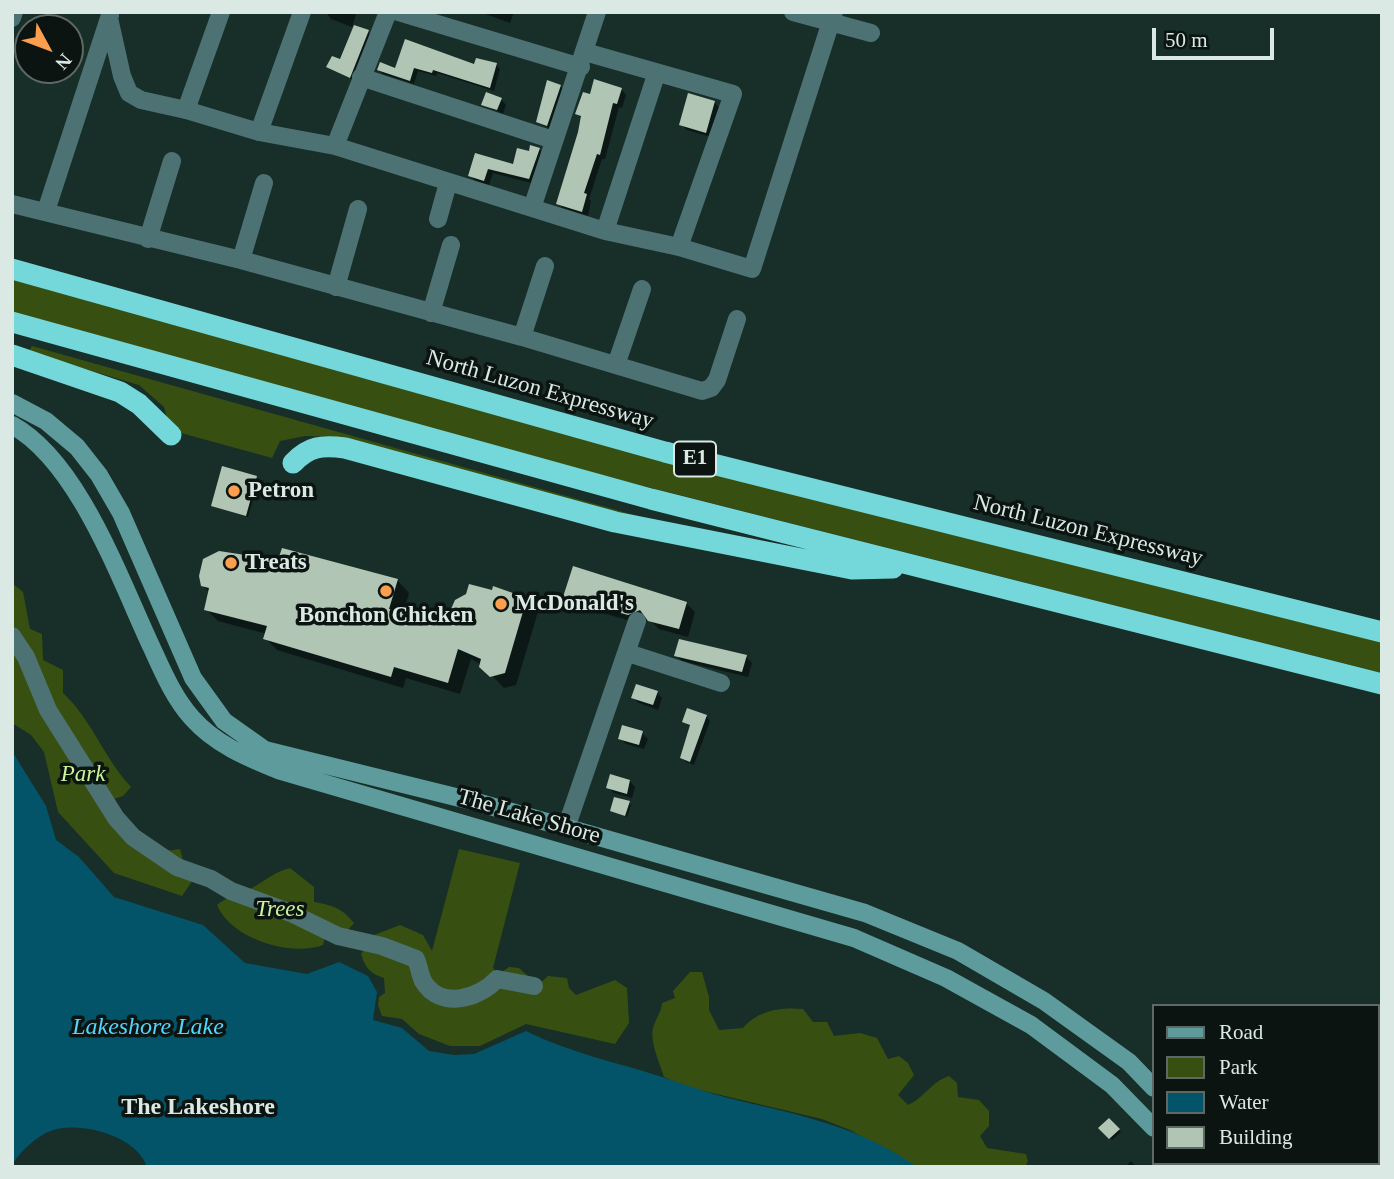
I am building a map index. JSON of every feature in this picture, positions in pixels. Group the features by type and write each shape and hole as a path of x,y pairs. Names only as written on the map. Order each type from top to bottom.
{"highway":[{"name":"North Luzon Expressway","path":"12,269 665,452 1382,632"},
{"name":"E1","path":"12,322 651,499 1382,684"},
{"path":"12,355 120,392 139,404 171,435"},
{"path":"293,463 304,452 317,446 345,448 654,531 852,569 922,568"}],"street":[{"path":"12,18 14,12"},
{"path":"186,110 221,12"},
{"path":"259,132 302,12"},
{"path":"335,146 388,12"},
{"path":"398,12 583,60 733,94 679,247"},
{"path":"532,208 597,12"},
{"path":"793,12 832,17 871,33"},
{"path":"110,15 122,76 129,93 141,100 186,110 259,132 335,146 605,231 679,247 752,269 832,17"},
{"path":"46,211 110,15"},
{"path":"605,231 656,75"},
{"path":"361,77 553,141"},
{"path":"148,239 172,161"},
{"path":"241,260 264,183"},
{"path":"438,219 448,183"},
{"path":"12,204 241,260 522,337 702,391 711,388 717,380 737,319"},
{"path":"337,287 358,209"},
{"path":"431,313 451,245"},
{"path":"522,337 545,266"},
{"path":"616,365 642,289"},
{"name":"The Lake Shore","path":"12,402 46,421 77,447 99,475 121,513 193,678 223,721 265,750 496,808 865,913 958,951 1044,1001 1129,1062 1152,1086"},
{"name":"The Lake Shore","path":"12,425 26,433 58,463 82,503 172,691 191,717 215,739 278,770 854,938 946,978 1031,1025 1112,1085 1152,1126"},
{"path":"137,616 161,605"},
{"path":"566,828 637,621"},
{"path":"12,636 26,657 48,710 116,818 133,837 165,859 338,936 382,946 416,959 422,980 432,989 453,1000 477,995 497,979 534,986"},
{"path":"628,653 722,683"},
{"path":"489,831 496,808"}],"green space":[{"path":"12,278 1382,640 1382,673 624,481 12,314"},
{"path":"32,346 652,520 653,524 330,437 305,436 280,441 272,458 170,430 164,407 139,385 28,352"},
{"name":"Park","path":"12,583 23,592 30,629 42,634 43,660 63,670 63,693 82,715 131,787 123,796 105,802 160,852 180,849 185,868 195,877 182,896 114,873 58,812 44,752 31,735 12,723"},
{"path":"459,849 520,863 493,968 499,974 509,967 519,968 538,985 548,976 567,978 569,988 576,995 615,980 627,988 629,1023 615,1044 526,1024 480,1046 450,1046 419,1034 402,1019 382,1016 378,1005 379,997 385,993 384,978 369,969 361,954 374,935 400,925 423,935 432,951"},
{"name":"Trees","path":"290,868 314,887 314,902 336,908 354,923 343,936 325,936 323,945 310,948 279,947 248,936 224,917 217,905 221,902"},
{"path":"690,972 702,972 709,997 709,1010 719,1030 743,1028 756,1017 770,1011 803,1009 813,1022 827,1022 834,1036 860,1033 877,1038 888,1059 899,1056 908,1063 914,1075 898,1095 908,1105 949,1076 957,1083 958,1097 979,1100 989,1111 989,1126 980,1136 987,1148 1026,1154 1028,1161 1025,1167 917,1167 850,1130 822,1119 687,1087 664,1077 653,1044 655,1022 662,1003 675,998 673,991"}],"water":[{"name":"Lakeshore Lake","path":"12,751 46,806 56,840 79,857 114,897 203,925 245,963 307,974 339,962 368,976 377,992 373,1020 402,1028 429,1051 454,1055 474,1054 526,1031 576,1051 711,1093 850,1131 917,1167 147,1167 141,1156 119,1138 74,1127 60,1128 43,1134 18,1156 12,1165"}],"building":[{"path":"354,25 369,30 350,78 326,67 332,56 340,59"},
{"path":"405,39 474,64 476,58 497,63 490,88 433,70 432,73 414,68 410,81 377,70 380,62 395,68"},
{"path":"594,79 622,88 617,104 613,103 600,155 597,154 584,193 587,194 582,212 556,204 578,132 581,116 575,114 583,92 590,94"},
{"path":"547,80 561,85 547,126 536,122"},
{"path":"486,92 502,98 497,110 481,105"},
{"path":"688,93 715,101 706,133 679,125"},
{"path":"530,145 540,148 529,179 488,169 484,181 468,176 475,153 513,164 517,148 529,151"},
{"name":"Petron","path":"222,466 257,476 246,516 211,506"},
{"path":"282,548 398,579 389,609 418,608 444,625 455,600 466,594 469,584 492,590 493,586 527,598 505,673 490,677 479,667 481,659 458,649 448,683 394,667 391,677 263,639 267,626 204,610 209,588 201,586 199,576 203,559 219,551 278,560"},
{"path":"573,566 687,602 679,629 648,621 640,610 628,615 563,597"},
{"path":"679,639 747,655 742,672 674,656"},
{"path":"636,684 658,691 653,705 631,698"},
{"path":"687,708 707,715 690,762 680,758 690,725 682,722"},
{"path":"622,725 643,731 639,745 618,739"},
{"path":"610,774 630,780 627,794 606,788"},
{"path":"614,797 630,801 625,816 610,811"},
{"path":"1109,1118 1120,1129 1109,1139 1098,1128"}],"place":[{"name":"Petron","path":"234,491"},
{"name":"Treats","path":"231,563"},
{"name":"Bonchon Chicken","path":"386,591"},
{"name":"McDonald's","path":"501,604"}],"district":[{"name":"The Lakeshore","path":"198,1108"}]}
